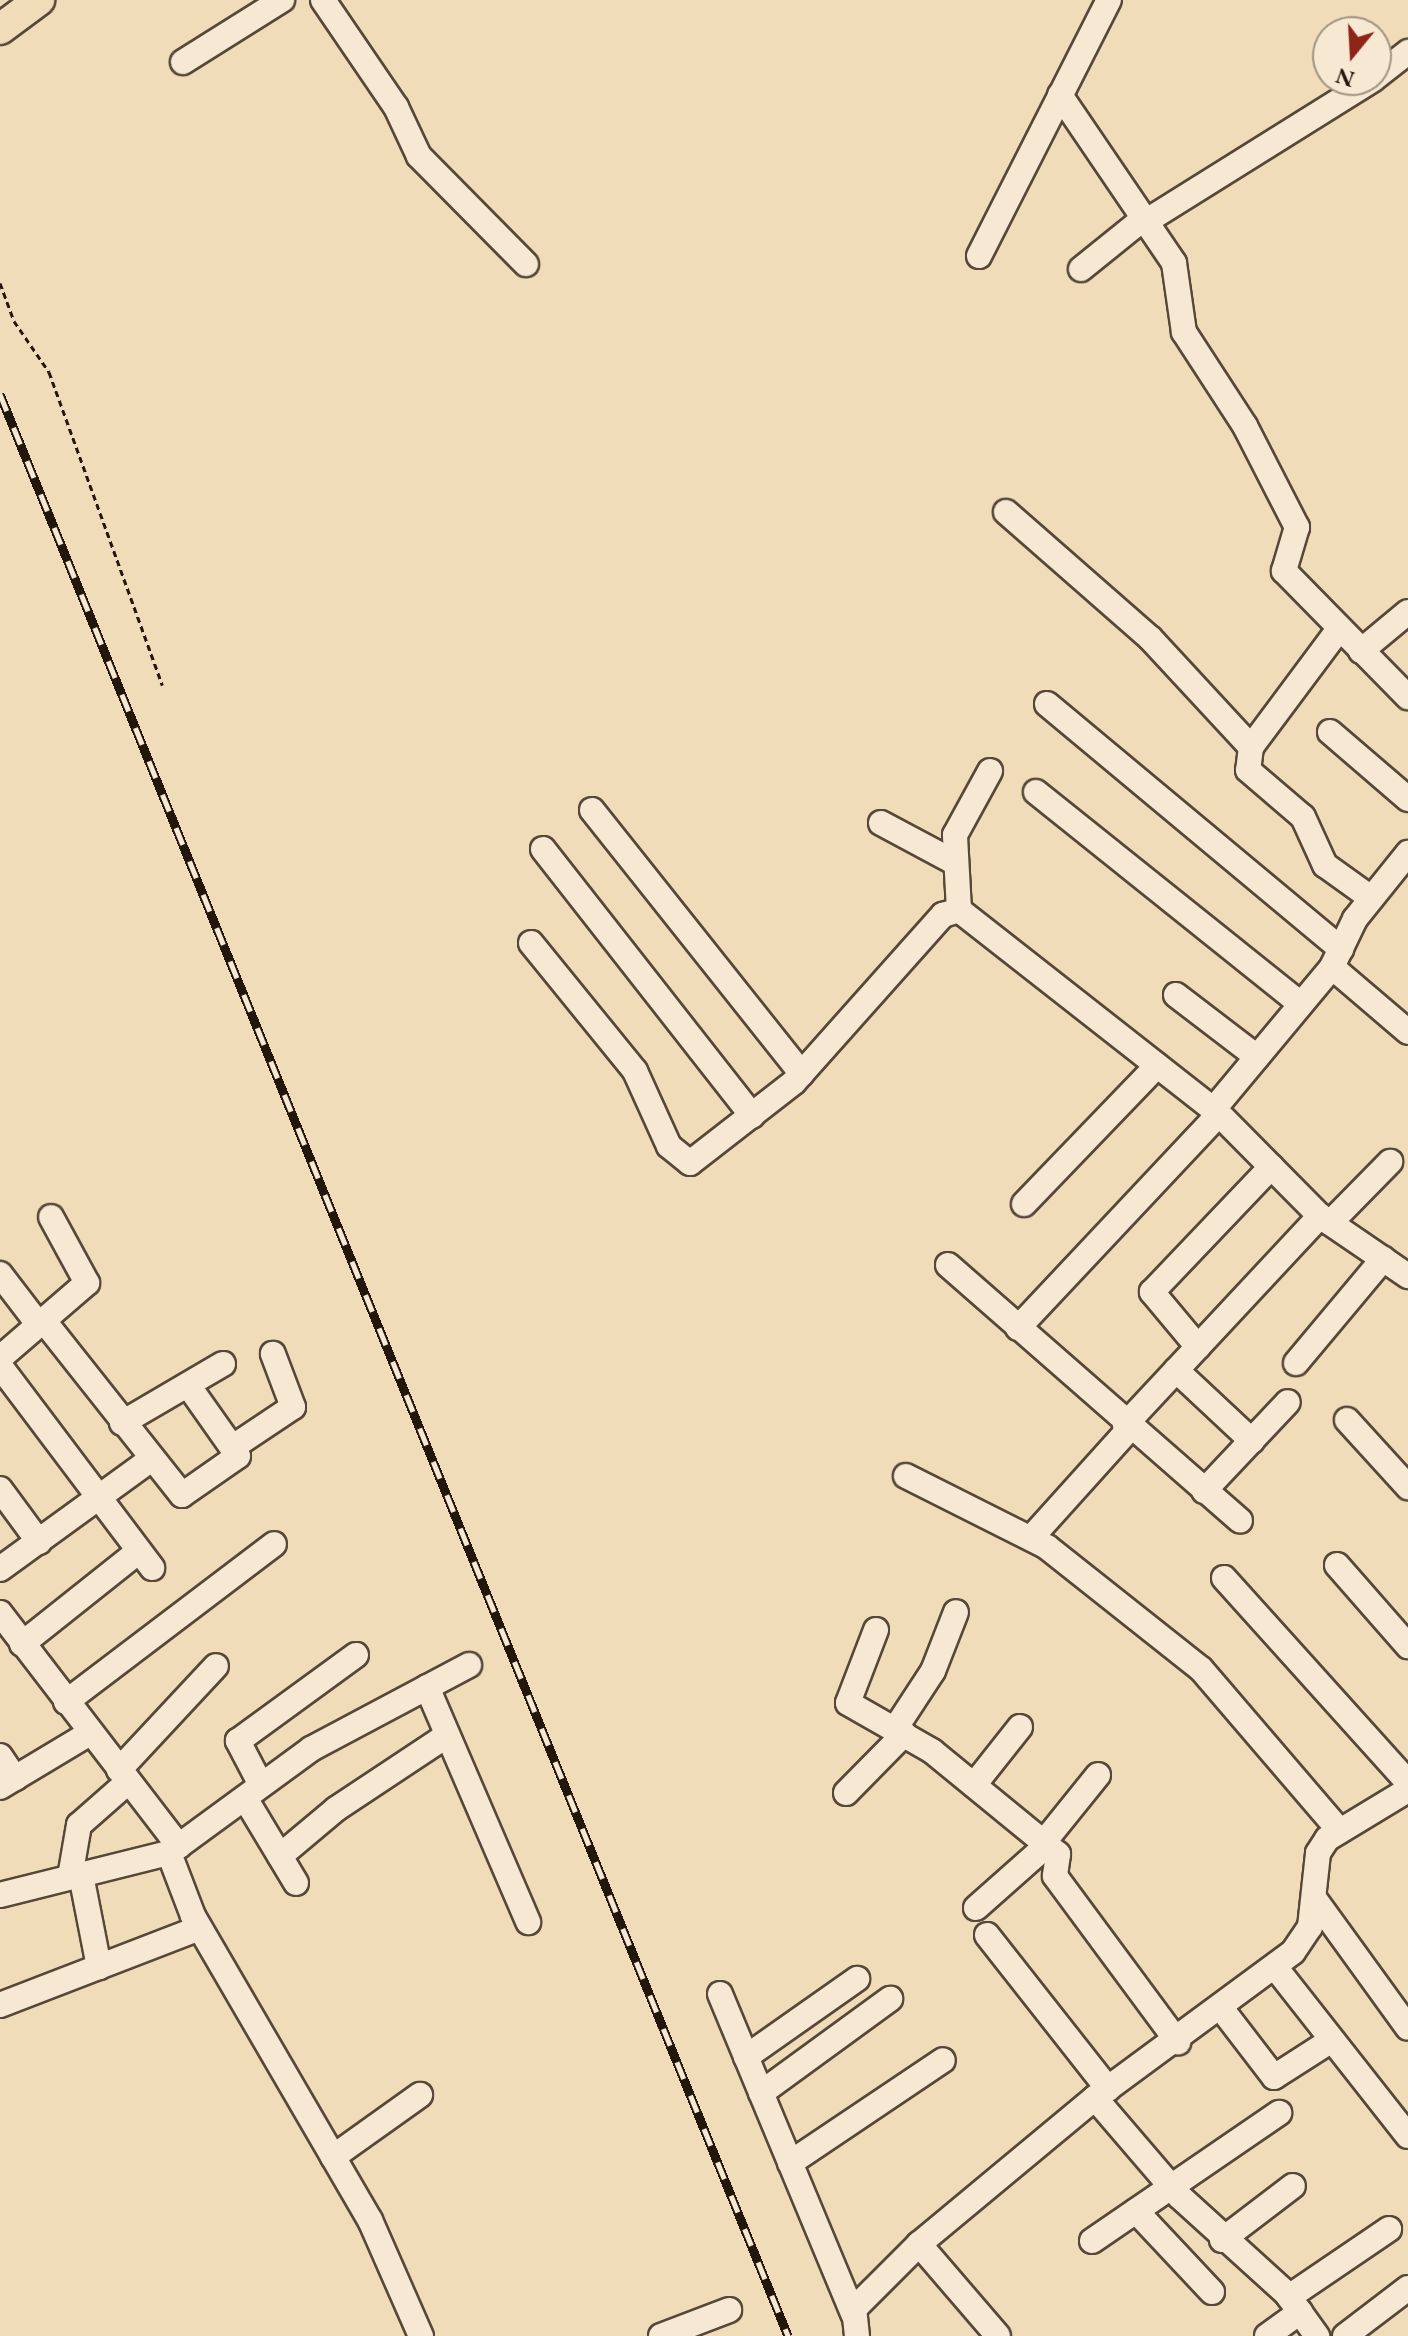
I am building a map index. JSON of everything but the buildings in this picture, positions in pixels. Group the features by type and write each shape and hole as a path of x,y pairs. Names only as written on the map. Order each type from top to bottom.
{"main road":[{"path":"0,29 39,0"}],"street":[{"path":"183,62 282,0"},
{"path":"323,0 396,107 419,156 526,264"},
{"path":"979,256 1109,0"},
{"path":"1392,65 1408,52"},
{"path":"1060,95 1179,274 1184,332 1245,426 1297,527 1284,571 1408,697"},
{"path":"1081,269 1144,220 1346,96"},
{"path":"1006,512 1150,638 1251,747 1253,779 1303,817 1325,865 1371,898"},
{"path":"1361,651 1408,612"},
{"path":"1251,747 1339,629"},
{"path":"1047,704 1337,958 1408,1032"},
{"path":"1330,732 1408,799"},
{"path":"990,771 955,835 954,862 959,910 1216,1112 1325,1220 1408,1276"},
{"path":"1036,792 1301,1004"},
{"path":"592,810 802,1074"},
{"path":"881,823 954,862"},
{"path":"543,849 752,1116"},
{"path":"1018,1328 1216,1112 1337,958 1371,898 1408,853"},
{"path":"531,943 635,1071 681,1160 699,1160 802,1074 932,926 959,910"},
{"path":"1176,995 1257,1057"},
{"path":"1024,1204 1157,1066"},
{"path":"1031,1538 1176,1370 1325,1220 1390,1162"},
{"path":"1198,1347 1152,1292 1271,1167"},
{"path":"0,1358 88,1279 51,1217"},
{"path":"1296,1363 1383,1259"},
{"path":"948,1265 1127,1427 1240,1521"},
{"path":"0,1274 150,1460 182,1495 235,1458 233,1447 188,1385"},
{"path":"233,1447 293,1407 273,1354"},
{"path":"122,1423 223,1364"},
{"path":"0,1366 146,1559 22,1644"},
{"path":"1176,1370 1252,1441"},
{"path":"1204,1491 1288,1402"},
{"path":"1347,1420 1408,1487"},
{"path":"0,1569 150,1460"},
{"path":"906,1476 1031,1538 1201,1669 1340,1831"},
{"path":"0,1489 39,1542"},
{"path":"66,1702 274,1544"},
{"path":"1337,1565 1408,1646"},
{"path":"1224,1578 1408,1782"},
{"path":"846,1793 900,1732 933,1671 956,1612"},
{"path":"0,1613 124,1776 174,1849 200,1928 333,2157 421,2336"},
{"path":"876,1630 848,1703 900,1732 974,1785 1060,1859 1055,1876 1178,2042"},
{"path":"296,1883 280,1856 253,1792 238,1741 356,1655"},
{"path":"0,1895 174,1849 320,1743 469,1665"},
{"path":"99,1967 76,1876 79,1825 216,1666"},
{"path":"427,1687 443,1738 528,1922"},
{"path":"974,1785 1020,1727"},
{"path":"0,1756 8,1782 90,1733"},
{"path":"280,1856 336,1809 443,1738"},
{"path":"976,1908 1045,1844 1098,1775"},
{"path":"720,1994 855,2325 919,2244 1102,2094 1178,2042 1275,1967 1310,1927 1318,1853 1340,1831 1408,1790"},
{"path":"1314,1898 1408,2028"},
{"path":"0,2005 200,1928"},
{"path":"987,1935 1171,2187 1222,2240 1294,2304 1317,2336"},
{"path":"1275,1967 1330,2041 1408,2136"},
{"path":"746,2057 857,1979"},
{"path":"761,2093 890,1999"},
{"path":"1221,2008 1274,2077 1330,2041"},
{"path":"790,2163 943,2060"},
{"path":"333,2157 420,2095"},
{"path":"1092,2241 1279,2113"},
{"path":"1222,2240 1293,2186"},
{"path":"1136,2211 1212,2292"},
{"path":"1267,2336 1294,2304 1389,2229"},
{"path":"919,2244 998,2336"},
{"path":"1345,2336 1408,2288"},
{"path":"662,2336 729,2310"}],"path":[{"path":"0,283 14,321 49,372 162,685"}],"railway":[{"path":"0,394 788,2336"}]}
